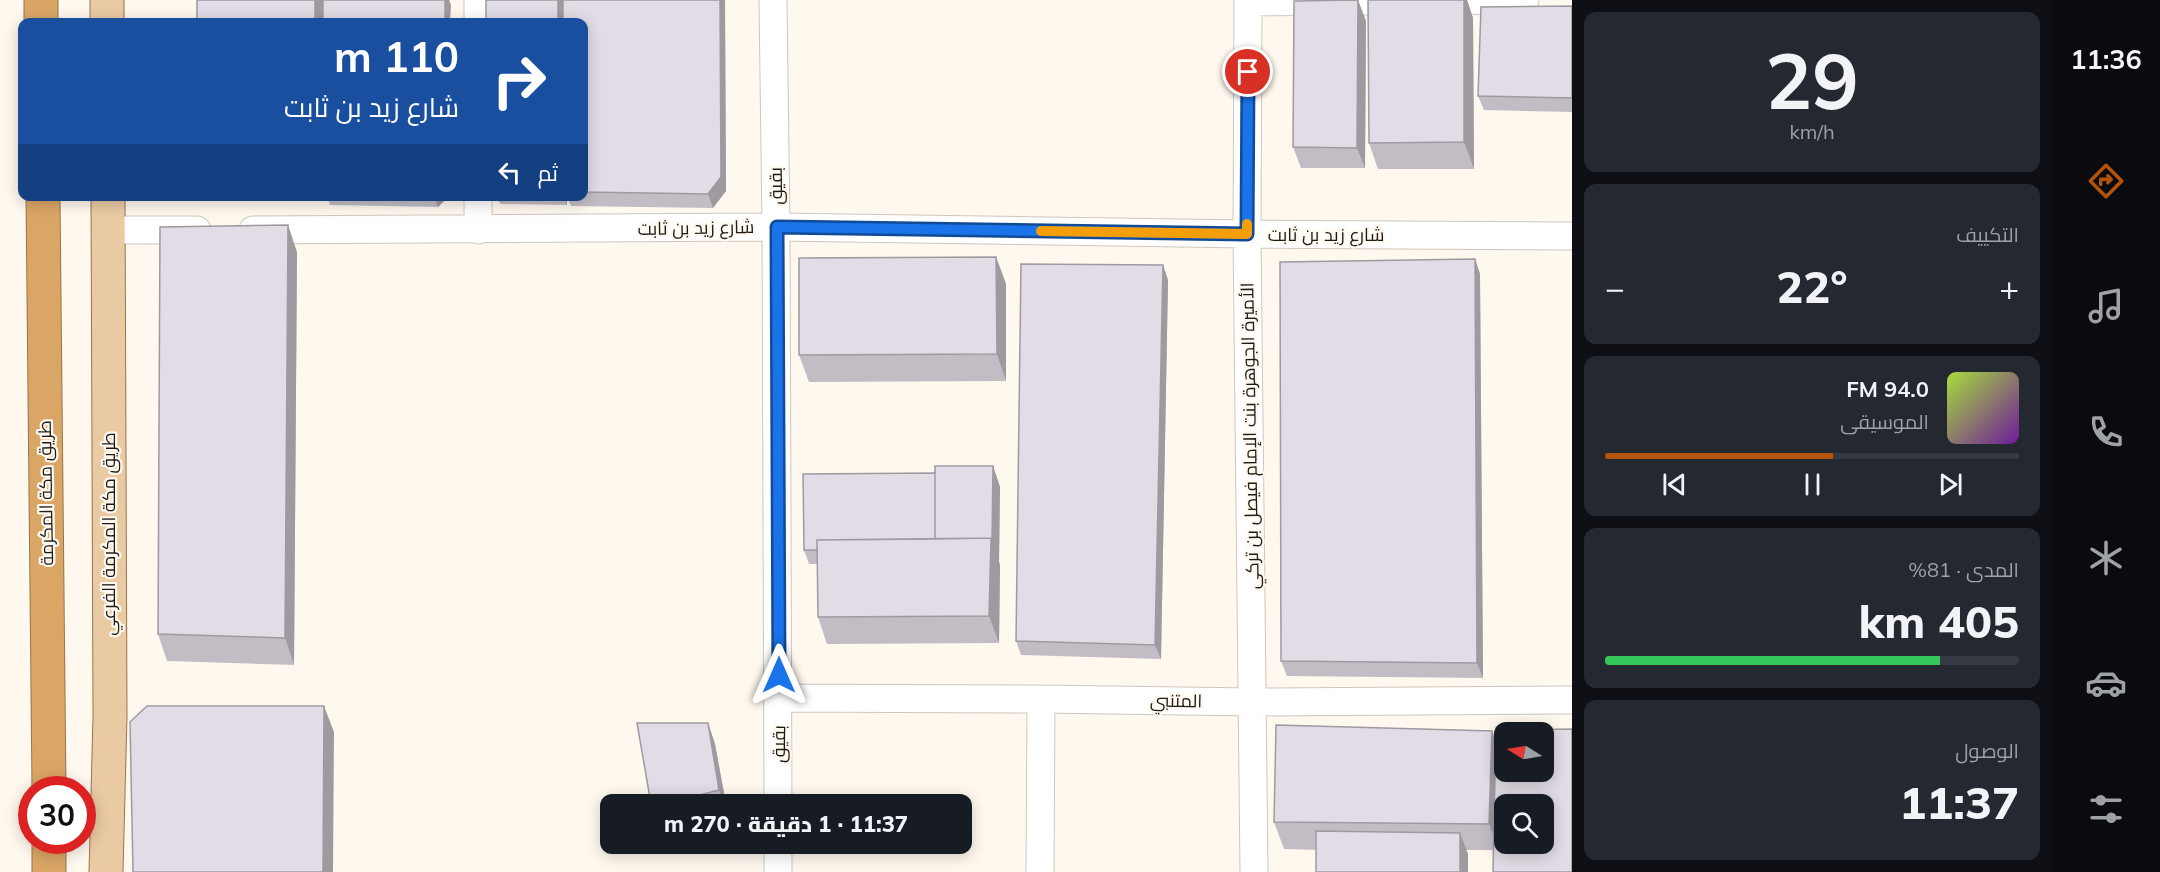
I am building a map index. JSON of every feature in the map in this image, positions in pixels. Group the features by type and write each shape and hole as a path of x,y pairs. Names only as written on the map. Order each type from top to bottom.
{"highway":[{"path":"41,0 41,18"},
{"name":"طريق مكة المكرمة","path":"43,201 49,776"},
{"path":"49,854 49,872"}],"main road":[{"path":"107,0 107,18"},
{"name":"طريق مكة المكرمة الفرعي","path":"106,872 110,716 108,201"}],"street":[{"path":"478,0 478,18"},
{"name":"بقيق","path":"773,0 777,227 778,794"},
{"path":"1248,1 1525,0"},
{"name":"الأميرة الجوهرة بنت الإمام فيصل بن تركي","path":"1248,1 1247,234 1254,872"},
{"path":"478,201 478,230"},
{"name":"شارع زيد بن ثابت","path":"108,230 777,227 1572,236"},
{"name":"المتنبي","path":"779,698 1252,702 1572,700"},
{"path":"1040,872 1041,699"},
{"path":"778,854 778,872"}],"building":[{"path":"197,0 315,0 315,18 197,18"},
{"path":"323,0 445,0 445,18 323,18"},
{"path":"486,0 558,0 558,18 486,18"},
{"path":"563,0 720,0 721,177 708,194 588,192 588,18 563,18"},
{"path":"1358,0 1357,148 1293,147 1294,1"},
{"path":"1368,0 1464,0 1464,142 1369,143"},
{"path":"1572,6 1572,98 1478,96 1481,7"},
{"path":"288,225 285,638 158,634 160,227"},
{"path":"996,257 997,354 799,355 799,258"},
{"path":"1475,259 1477,663 1281,661 1280,262"},
{"path":"1021,264 1163,265 1155,645 1016,641"},
{"path":"935,466 993,466 992,541 991,538 935,539"},
{"path":"935,473 935,539 817,540 817,550 804,550 803,474"},
{"path":"991,538 989,616 818,617 817,540"},
{"path":"147,706 324,706 323,872 133,872 130,722"},
{"path":"637,723 708,723 719,790 704,794 649,794"},
{"path":"1276,725 1492,731 1489,824 1274,822"},
{"path":"1554,729 1572,729 1572,872 1493,872 1494,825 1494,854 1554,854 1554,794 1495,794 1495,782 1554,782"},
{"path":"1316,831 1460,833 1460,872 1316,872"}],"slow traffic":[{"path":"1041,231 1247,234 1247,224"}],"route":[{"path":"779,675 777,227 1247,234 1248,72"}]}
